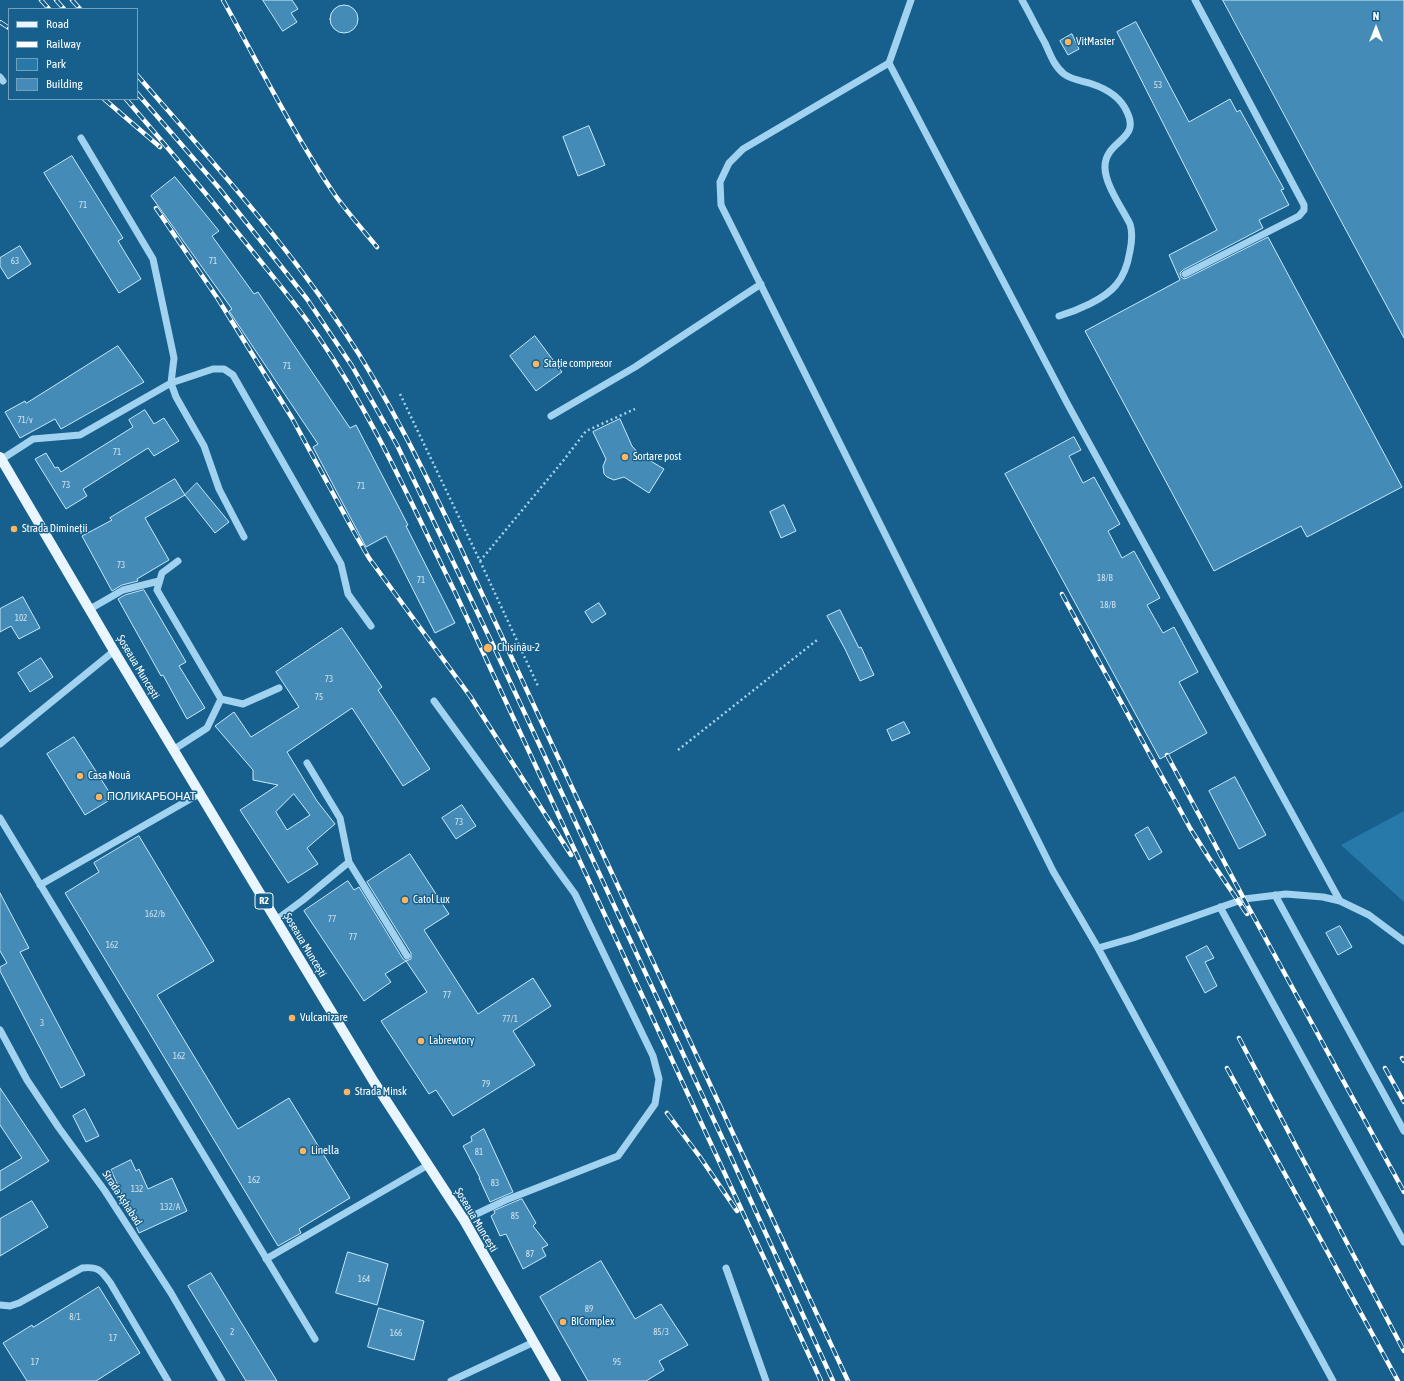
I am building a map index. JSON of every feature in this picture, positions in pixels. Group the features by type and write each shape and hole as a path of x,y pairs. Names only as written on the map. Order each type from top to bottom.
{"main road":[{"name":"Șoseaua Muncești","path":"1,458 199,794 374,1082 464,1220 556,1381"}],"street":[{"path":"911,0 889,63 743,149 729,164 720,182 721,205 1053,870 1098,948 1333,1381"},
{"path":"1022,0 1056,65 1065,74 1108,91 1120,101 1127,110 1131,122 1129,132 1109,152 1105,164 1106,175 1133,232 1128,262 1121,279 1115,287 1082,308 1059,316"},
{"path":"1185,274 1299,216 1304,210 1304,205 1195,0"},
{"path":"889,63 1067,402 1340,901"},
{"path":"81,138 153,259 174,358 171,383 176,397 204,446 218,489 244,536"},
{"path":"551,416 635,367 760,284"},
{"path":"1,458 33,439 80,435 171,383 213,369 224,369 233,375 341,564 348,594 371,626"},
{"path":"178,561 162,573 157,590 221,699 244,704 279,688"},
{"path":"90,609 123,590 159,581"},
{"path":"0,744 114,651"},
{"path":"173,750 207,728 221,699"},
{"path":"434,700 575,894 654,1056 659,1079 655,1104 618,1156 506,1200 464,1220"},
{"path":"307,763 340,818 349,862 407,956"},
{"path":"40,885 199,794"},
{"path":"0,818 315,1339"},
{"path":"276,920 349,862"},
{"path":"1098,948 1133,938 1244,899 1275,895 1318,897 1340,901 1369,915 1404,941"},
{"path":"1275,895 1404,1132"},
{"path":"1220,907 1404,1242"},
{"name":"Strada Așhabad","path":"0,1030 28,1080 59,1128 105,1191 171,1293 222,1381"},
{"path":"266,1259 428,1165"},
{"path":"0,1305 10,1306 19,1303 82,1268 92,1267 102,1271 112,1284 168,1381"},
{"path":"726,1268 766,1381"},
{"path":"451,1381 534,1342"}],"path":[{"path":"400,394 538,686"},
{"path":"480,561 586,431 635,409"},
{"path":"678,750 817,640"}],"green space":[{"path":"1404,811 1404,902 1341,845"}],"building":[{"path":"263,0 292,0 298,9 291,13 297,22 283,31"},
{"path":"1223,0 1404,0 1404,338 1377,288"},
{"path":"344,5 354,9 358,19 354,29 344,33 334,29 330,19 334,9"},
{"path":"1136,22 1189,122 1230,99 1237,112 1240,110 1284,189 1281,190 1289,205 1259,220 1263,228 1183,270 1180,273 1181,277 1184,279 1187,278 1268,237 1402,487 1307,537 1301,526 1214,571 1085,331 1180,280 1169,255 1217,230 1117,32"},
{"path":"1072,34 1079,49 1068,55 1060,41"},
{"path":"589,126 605,165 578,176 563,137"},
{"path":"72,156 123,238 118,241 141,279 119,293 44,173"},
{"path":"175,177 219,231 212,236 254,294 258,292 350,428 356,425 408,525 406,526 455,623 435,633 386,536 366,547 313,447 318,444 229,311 232,309 151,196"},
{"path":"20,246 31,264 8,279 0,266 0,258"},
{"name":"Stație compresor","path":"535,336 562,372 536,391 510,356"},
{"path":"118,346 144,382 61,429 55,419 20,438 5,412 25,401 26,403"},
{"path":"145,410 154,424 164,418 179,441 154,456 148,448 83,489 87,496 66,509 35,459 46,453 55,468 58,467 61,472 133,427 129,420"},
{"name":"Sortare post","path":"620,419 632,446 639,454 664,469 649,493 624,477 614,480 604,474 603,466 606,459 593,432"},
{"path":"1074,437 1081,450 1069,456 1083,483 1094,477 1120,524 1108,531 1122,558 1134,551 1160,598 1147,605 1163,633 1174,627 1198,672 1179,682 1207,733 1160,759 1005,474"},
{"path":"175,479 185,495 145,518 169,560 137,579 138,581 122,585 112,591 82,536 112,520 110,518"},
{"path":"197,483 229,522 215,533 185,495"},
{"path":"784,505 796,531 781,538 770,512"},
{"path":"144,590 186,662 179,666 205,708 187,719 118,599 125,595"},
{"path":"23,597 40,628 19,639 11,626 0,632 0,609"},
{"path":"599,603 606,614 592,623 585,612"},
{"path":"840,610 859,648 861,647 874,675 860,681 827,616"},
{"path":"342,628 382,687 378,690 430,769 403,786 352,708 287,752 317,801 335,824 307,848 318,864 288,883 240,810 278,785 253,780 253,770 215,726 234,712 251,737 299,707 276,672","holes":["294,794 310,815 287,830 276,812"]},
{"path":"41,658 53,677 30,692 18,673"},
{"path":"904,722 910,733 892,741 887,730"},
{"name":"Casa Nouă","path":"74,737 113,798 85,815 47,754"},
{"path":"1235,777 1266,835 1239,849 1209,791"},
{"path":"462,805 476,826 456,839 442,818"},
{"path":"1148,827 1162,852 1149,860 1135,835"},
{"path":"139,836 214,961 157,995 238,1129 289,1098 350,1198 299,1229 301,1233 278,1246 65,893 99,872 94,863"},
{"path":"410,854 449,914 424,930 478,1014 533,978 551,1006 513,1031 535,1065 453,1116 436,1090 429,1094 381,1021 427,992 406,961 411,959 411,953 367,882"},
{"path":"348,881 354,890 359,887 403,959 406,961 385,974 391,982 364,1001 304,911"},
{"path":"0,893 29,948 20,952 85,1075 61,1088 0,971 0,967 7,963 0,951"},
{"path":"1340,926 1352,947 1338,955 1326,933"},
{"path":"1207,946 1214,958 1205,962 1217,986 1205,993 1186,957"},
{"path":"0,1088 49,1161 0,1191 0,1171 22,1158 0,1125"},
{"path":"85,1109 99,1136 86,1142 73,1116"},
{"path":"484,1129 513,1192 490,1202 480,1178 463,1146 472,1141 471,1137"},
{"path":"131,1160 136,1171 139,1169 148,1189 172,1178 187,1211 139,1233 111,1170"},
{"path":"522,1199 536,1223 533,1226 548,1245 542,1248 546,1256 523,1269 506,1234 500,1236 491,1216 495,1213 494,1211"},
{"path":"32,1201 48,1227 0,1256 0,1219"},
{"path":"348,1252 388,1264 377,1305 336,1293"},
{"path":"601,1261 635,1319 661,1304 688,1345 659,1361 664,1370 646,1381 588,1381 540,1297"},
{"path":"211,1273 277,1381 246,1381 188,1286"},
{"path":"99,1287 140,1353 96,1381 27,1381 3,1343 32,1325 33,1327"},
{"path":"379,1308 424,1321 414,1360 368,1347"}],"railway":[{"path":"41,0 48,8"},
{"path":"56,0 63,8"},
{"path":"72,0 79,8"},
{"path":"223,0 305,148 340,202 377,247"},
{"path":"0,22 8,27"},
{"path":"138,76 271,231 321,297 344,331 390,407 457,540 848,1381"},
{"path":"138,94 219,188 307,299 352,366 397,445 493,645 725,1144 833,1381"},
{"path":"105,100 160,147"},
{"path":"127,100 173,154 302,313 338,366 374,429 455,592 821,1381"},
{"path":"156,208 218,299 292,418 369,558 470,696 571,855"},
{"path":"1062,594 1190,828 1247,914"},
{"path":"1167,755 1404,1192"},
{"path":"1239,1038 1404,1351"},
{"path":"1227,1068 1398,1381"},
{"path":"1385,1068 1404,1102"},
{"path":"667,1113 700,1157 737,1211"}],"place":[{"name":"VitMaster","path":"1068,42"},
{"name":"Stație compresor","path":"536,364"},
{"name":"Sortare post","path":"625,457"},
{"name":"Strada Dimineții","path":"14,529"},
{"name":"Chișinău-2","path":"488,648"},
{"name":"Casa Nouă","path":"80,776"},
{"name":"ПОЛИКАРБОНАТ","path":"99,797"},
{"name":"Catol Lux","path":"405,900"},
{"name":"Vulcanizare","path":"292,1018"},
{"name":"Labrewtory","path":"421,1041"},
{"name":"Strada Minsk","path":"347,1092"},
{"name":"Linella","path":"303,1151"},
{"name":"BIComplex","path":"563,1322"}]}
